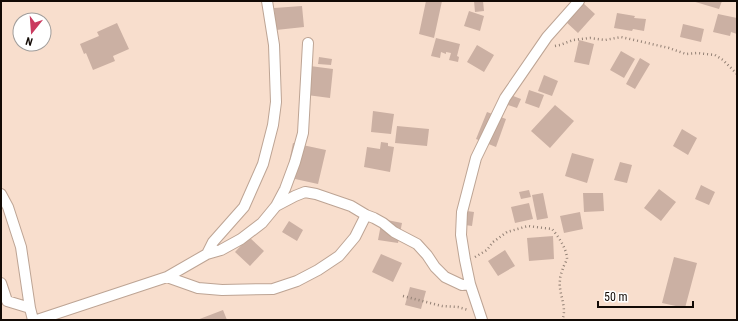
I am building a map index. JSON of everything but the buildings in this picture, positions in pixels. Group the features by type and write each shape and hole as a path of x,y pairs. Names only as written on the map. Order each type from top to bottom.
{"street":[{"path":"207,254 213,242 244,207 263,164 273,125 276,102 274,45 267,1"},
{"path":"481,318 470,284 461,235 462,212 476,158 505,98 547,37 580,1"},
{"path":"37,320 167,277 207,254 221,250 242,239 262,223 276,206 285,189 295,162 303,133 308,43"},
{"path":"276,206 306,192 351,206 383,223 394,232 417,244 445,277 462,285 470,284"},
{"path":"1,194 8,207 21,247 33,320"},
{"path":"167,277 198,288 222,290 273,289 297,281 318,270 339,256 355,237 366,215"},
{"path":"1,283 7,300 30,308"}],"path":[{"path":"547,37 544,47 560,45 573,40 590,38 605,40 621,38 669,48 686,54 697,53 715,55 723,60 737,74"},
{"path":"465,260 463,263 477,257 507,232 528,226 552,229 558,236 564,248 567,260 560,281 564,316 562,320"},
{"path":"403,296 442,306 458,307 471,311 481,318"}]}
